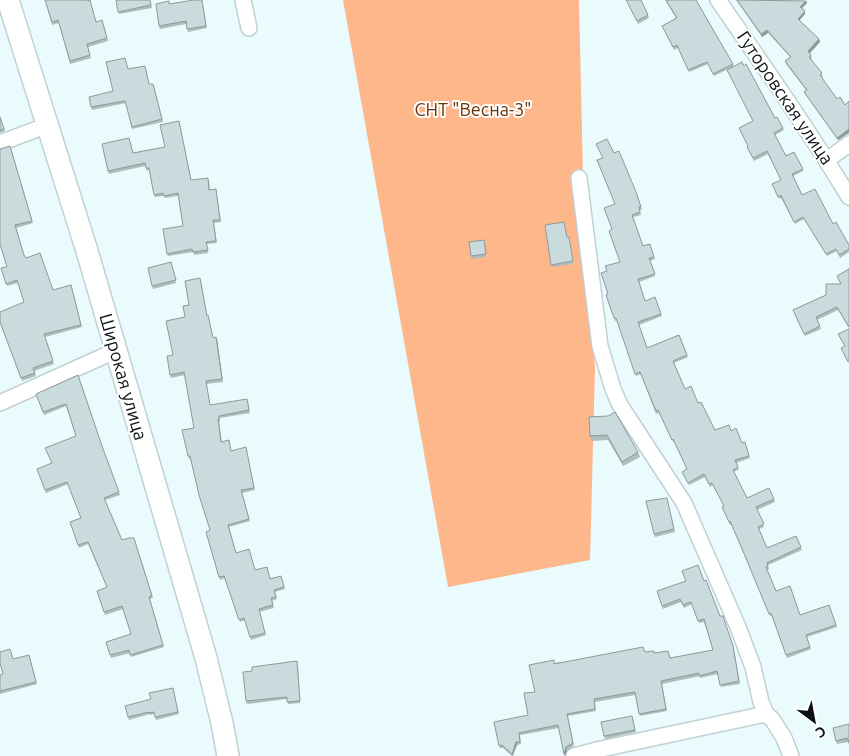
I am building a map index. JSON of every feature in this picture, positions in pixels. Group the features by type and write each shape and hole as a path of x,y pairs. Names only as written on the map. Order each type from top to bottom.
{"street":[{"name":"Широкая улица","path":"8,0 87,251 206,658 228,756"},
{"path":"243,0 248,28"},
{"name":"Гуторовская улица","path":"718,0 790,102 849,197"},
{"path":"0,143 48,126"},
{"path":"827,160 849,144"},
{"path":"579,178 600,346 613,389 620,404 684,503 738,627 766,714 772,719 784,738 792,756"},
{"path":"0,403 115,351"},
{"path":"574,756 766,714"}],"green space":[{"name":"СНТ \"Весна-3\"","path":"343,0 579,0 583,178 595,368 590,560 448,587"}],"building":[{"path":"45,0 90,0 96,22 102,20 107,38 87,44 90,55 70,61 58,20 52,22"},
{"path":"116,0 150,0 151,5 118,12"},
{"path":"202,0 206,26 187,29 186,21 159,26 156,4 169,1 169,4"},
{"path":"626,0 641,0 648,15 637,21"},
{"path":"666,0 696,0 733,64 713,74 707,62 688,70 677,45 673,47 662,26 677,18"},
{"path":"737,0 806,1 800,7 805,11 798,19 819,39 808,51 811,55 809,57 822,73 820,75 837,99 840,97 845,105 849,101 849,129 837,138 804,92 807,90 785,61 791,57 767,30 761,34"},
{"path":"125,58 128,69 145,66 149,84 153,84 162,119 132,127 125,101 91,107 89,97 113,91 106,62"},
{"path":"742,62 744,66 746,64 775,118 777,117 783,128 774,133 786,156 794,152 803,169 792,174 802,195 815,189 833,224 836,222 849,245 849,249 839,255 836,249 826,254 803,217 794,222 781,195 778,197 772,184 781,180 767,151 753,158 747,147 739,128 753,121 727,70"},
{"path":"0,117 4,129 0,130"},
{"path":"179,121 191,180 208,178 209,190 216,189 220,220 213,220 216,241 206,242 208,250 193,252 192,249 167,254 163,229 183,226 178,193 164,196 163,193 154,195 149,168 146,168 145,163 108,171 102,144 129,138 133,153 165,147 160,125"},
{"path":"607,139 614,153 619,151 636,192 641,207 639,207 640,212 632,215 643,246 650,244 654,257 649,258 655,274 638,279 645,301 655,297 661,314 638,322 647,348 679,335 687,355 673,361 685,389 691,386 698,403 701,402 715,430 729,425 731,431 736,428 742,443 745,442 749,456 735,460 738,467 733,470 747,498 769,488 774,499 756,507 764,524 758,527 767,548 796,536 801,547 767,563 768,566 766,567 776,591 790,586 800,615 829,605 836,625 806,635 810,647 786,655 771,613 769,614 730,521 722,507 724,506 712,483 709,484 704,474 688,483 682,472 687,469 673,439 658,410 656,411 640,372 635,374 606,295 608,294 601,273 607,271 605,266 620,262 609,231 612,229 604,208 615,204 597,160 603,158 596,144"},
{"path":"10,146 32,221 15,225 24,255 26,258 40,253 53,290 71,285 81,325 44,334 53,361 33,368 35,373 21,378 0,322 0,312 24,302 17,280 6,284 1,268 7,267 0,244 0,149"},
{"path":"564,222 573,261 551,265 545,225"},
{"path":"484,240 486,254 471,256 469,242"},
{"path":"171,262 176,280 152,286 148,268"},
{"path":"849,269 849,327 837,307 816,317 820,326 804,334 793,310 826,295 826,284 841,284 837,276"},
{"path":"200,278 207,316 213,338 216,337 222,379 206,381 210,405 247,399 249,410 219,416 218,419 221,442 229,440 231,451 246,447 254,488 241,490 249,519 228,525 236,553 249,549 255,570 267,567 270,579 281,576 284,587 274,590 276,597 271,598 273,605 259,609 265,633 250,637 244,618 239,620 224,576 219,577 206,532 210,530 182,430 194,428 184,372 170,375 167,356 173,355 166,321 185,317 183,306 189,305 185,281"},
{"path":"849,329 848,362 841,348 845,346 838,334"},
{"path":"78,375 119,492 104,498 122,540 134,538 152,596 149,597 163,645 130,655 129,650 110,655 106,642 131,634 122,606 104,612 97,591 107,587 88,542 78,545 70,522 81,518 67,482 45,490 37,469 52,463 45,448 76,436 66,404 43,412 36,394"},
{"path":"615,412 638,452 622,462 607,435 590,436 589,417 608,416"},
{"path":"667,498 674,529 654,534 646,501"},
{"path":"698,565 720,616 723,616 733,646 739,681 720,685 717,671 699,676 699,673 661,681 666,709 639,714 635,692 594,699 595,709 567,714 573,743 566,747 564,754 558,725 519,733 520,742 516,742 512,754 502,745 499,746 494,722 528,715 524,693 535,692 529,665 554,660 554,664 643,647 645,652 668,651 670,658 713,650 704,619 698,621 691,602 683,605 680,599 662,606 657,591 686,581 682,571"},
{"path":"10,649 13,659 29,655 36,682 0,691 0,675 3,674 0,652"},
{"path":"297,661 300,701 287,702 287,697 246,701 243,672 252,671 252,667"},
{"path":"173,688 178,712 155,717 154,712 149,712 128,717 125,706 151,699 149,693"},
{"path":"632,716 635,730 604,736 601,722"},
{"path":"849,724 849,743 847,738 836,741 833,728"}]}
